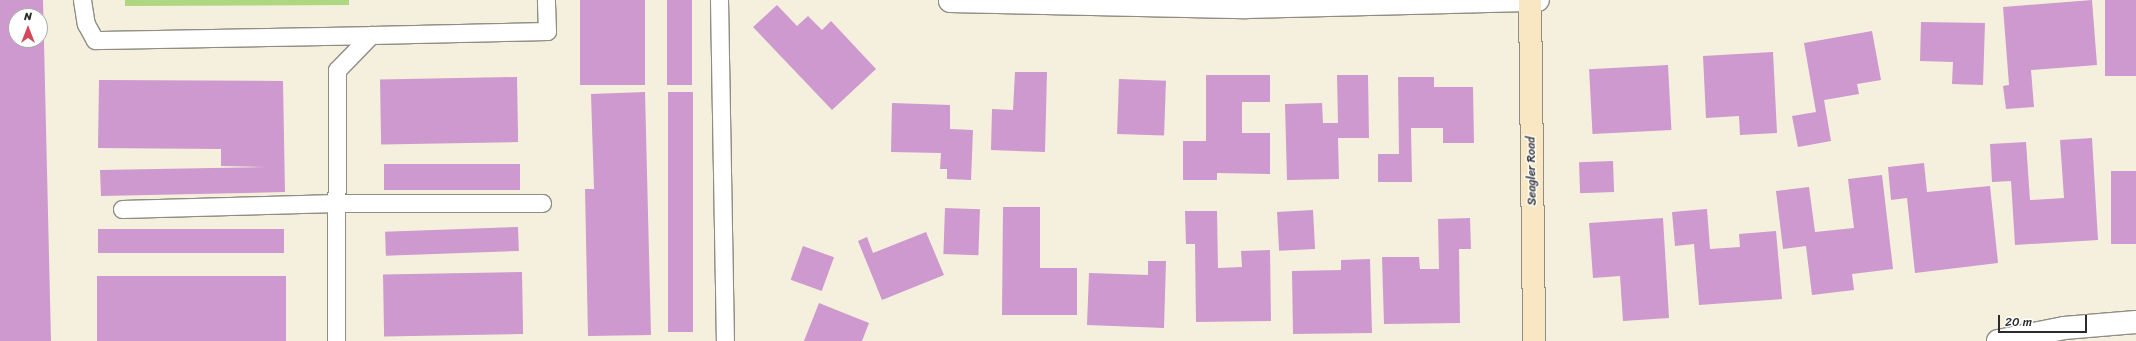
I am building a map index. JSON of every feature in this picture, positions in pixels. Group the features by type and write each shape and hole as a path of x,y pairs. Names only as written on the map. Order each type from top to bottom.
{"street":[{"path":"950,1 1246,7 1533,0"},
{"name":"Seagler Road","path":"1533,0 1534,341"},
{"path":"1998,341 2064,328 2136,322"}],"lane":[{"path":"82,0 86,24 95,40 547,31 546,0"},
{"path":"719,0 725,341"},
{"path":"336,341 337,70 371,35"},
{"path":"122,209 337,203 542,203"}],"green space":[{"path":"125,0 349,0 349,5 125,6"}],"building":[{"path":"0,0 43,0 43,8 8,8 8,48 44,48 51,341 0,341"},
{"path":"580,0 645,0 645,85 580,85"},
{"path":"667,0 692,0 692,85 667,85"},
{"path":"2092,0 2097,65 2031,70 2034,107 2006,109 2003,86 2009,85 2003,7"},
{"path":"2105,0 2136,0 2136,76 2105,76"},
{"path":"777,5 797,26 808,16 822,30 831,21 876,69 832,110 753,27"},
{"path":"1921,22 1985,23 1983,85 1952,84 1953,62 1920,61"},
{"path":"1872,31 1881,80 1857,84 1859,94 1824,100 1831,141 1798,147 1792,116 1816,112 1804,43"},
{"path":"1773,52 1777,133 1740,135 1739,116 1706,118 1703,56"},
{"path":"1668,65 1671,130 1593,134 1589,69"},
{"path":"1015,72 1047,72 1045,152 991,150 992,109 1013,110"},
{"path":"1206,75 1270,75 1270,102 1242,102 1242,133 1270,133 1270,174 1217,173 1217,180 1183,180 1183,141 1206,141"},
{"path":"1337,75 1368,75 1369,138 1338,138 1339,179 1287,180 1285,104 1322,103 1323,123 1338,123"},
{"path":"517,77 518,142 381,144 380,79"},
{"path":"1398,77 1434,77 1434,87 1473,87 1474,143 1443,143 1443,128 1411,128 1412,182 1378,182 1378,154 1399,154"},
{"path":"1119,79 1166,81 1164,136 1117,134"},
{"path":"99,80 283,81 285,192 101,196 100,170 266,167 221,166 221,149 98,148"},
{"path":"645,92 651,335 588,336 585,189 594,189 591,94"},
{"path":"668,92 693,92 693,332 668,332"},
{"path":"892,103 950,105 950,129 973,130 971,180 947,179 947,169 940,169 941,153 891,152"},
{"path":"2092,138 2098,240 2015,245 2011,181 1992,182 1990,144 2026,142 2030,200 2064,198 2060,140"},
{"path":"1613,161 1614,192 1580,193 1579,162"},
{"path":"1924,163 1927,192 1990,186 1998,263 1915,273 1907,198 1891,200 1888,167"},
{"path":"384,164 520,164 520,190 384,190"},
{"path":"2111,171 2136,171 2136,244 2111,244"},
{"path":"1882,175 1893,269 1852,274 1854,290 1812,295 1806,246 1783,249 1776,191 1809,187 1815,232 1854,228 1848,179"},
{"path":"1003,207 1040,207 1040,268 1077,268 1077,315 1002,315"},
{"path":"945,208 980,209 978,255 943,254"},
{"path":"1707,209 1710,249 1740,247 1739,234 1776,231 1782,299 1699,305 1694,244 1675,246 1672,212"},
{"path":"1313,210 1315,249 1279,251 1277,212"},
{"path":"1185,211 1217,211 1218,268 1242,267 1241,251 1270,250 1271,321 1196,322 1195,244 1186,244"},
{"path":"1470,218 1471,249 1459,249 1460,323 1384,324 1382,257 1419,257 1420,269 1439,269 1438,219"},
{"path":"1663,218 1669,318 1623,321 1620,276 1593,278 1589,223"},
{"path":"518,227 519,251 386,256 385,232"},
{"path":"98,229 284,229 284,253 98,253"},
{"path":"926,232 944,275 882,300 858,241 867,237 873,253"},
{"path":"803,246 834,257 822,291 791,280"},
{"path":"1370,259 1372,333 1293,334 1292,271 1341,270 1341,260"},
{"path":"1148,261 1166,261 1164,328 1087,325 1089,273 1148,275"},
{"path":"522,272 523,334 384,336 383,274"},
{"path":"97,276 286,276 286,341 97,341"},
{"path":"819,303 869,323 862,341 804,341"}]}
